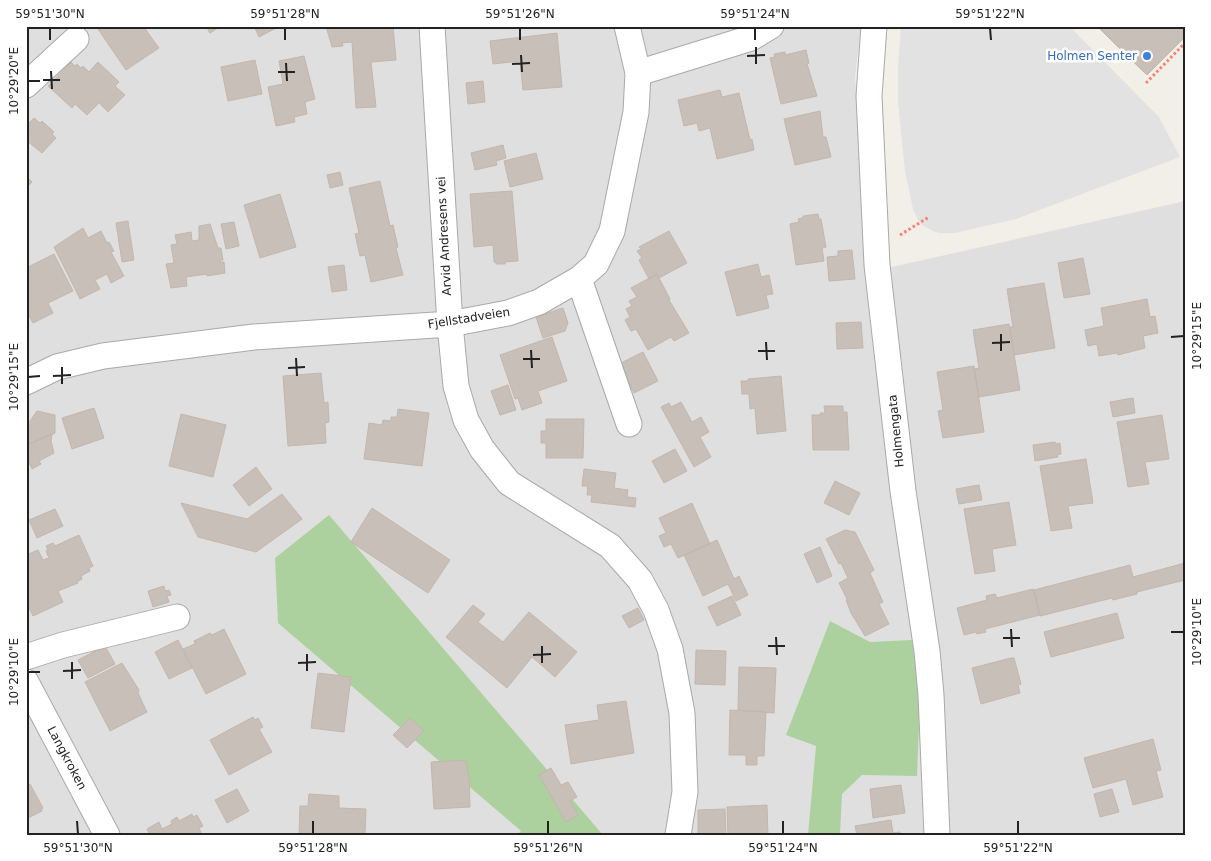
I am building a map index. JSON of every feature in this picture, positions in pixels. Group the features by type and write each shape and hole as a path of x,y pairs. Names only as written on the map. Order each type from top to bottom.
{"street":[{"name":"Arvid Andresens vei","path":"432,26 450,324 456,386 466,420 482,449 509,483 610,546 640,580 656,610 670,649 682,713 685,792 678,835"},
{"name":"Fjellstadveien","path":"26,382 57,367 103,356 254,337 450,324 508,313 539,302 579,280 596,264 612,231 636,112 638,73 628,26"},
{"path":"638,73 751,38 771,26"},
{"name":"Holmengata","path":"874,26 869,96 877,265 903,491 927,651 936,835"},
{"path":"26,85 76,40"},
{"path":"579,280 599,333 629,424"},
{"path":"26,657 63,645 177,618"},
{"name":"Langkroken","path":"26,682 107,835"}],"path":[{"path":"1146,82 1185,43"}],"shaded area":[{"path":"26,26 861,26 855,77 870,272 1185,201 1185,835 26,835"},
{"path":"901,26 1069,26 1159,117 1180,157 1016,219 955,233 933,231 922,225 917,218 913,209 905,171 898,103"}],"green space":[{"path":"329,515 603,835 517,835 521,831 278,623 275,558"},
{"path":"830,621 870,642 912,640 920,698 917,776 862,775 842,794 840,835 808,835 816,746 786,735"}],"building":[{"path":"96,26 143,26 159,48 126,70"},
{"path":"206,26 221,26 210,33"},
{"path":"254,26 280,26 259,37"},
{"path":"326,26 393,26 396,60 371,62 376,107 356,108 352,42 342,43 343,46 332,47"},
{"name":"Holmen Senter","path":"1097,26 1185,26 1185,37 1147,75"},
{"name":"Holmen Senter","path":"1097,26 1185,26 1185,37 1147,75"},
{"path":"557,33 562,87 523,90 520,61 493,64 490,41"},
{"path":"806,50 809,63 807,64 817,96 781,104 770,58 775,57 774,54 785,52 785,55"},
{"path":"304,56 315,99 305,102 307,114 294,117 295,122 276,126 268,87 283,84 279,61"},
{"path":"255,60 262,94 228,101 221,67"},
{"path":"71,62 81,68 83,66 89,72 98,62 119,82 115,86 125,95 108,112 99,103 87,115 75,104 72,108 48,86"},
{"path":"483,81 485,102 468,104 466,83"},
{"path":"720,90 722,97 739,93 754,150 717,159 710,128 699,131 697,123 684,126 678,100"},
{"path":"820,111 823,137 826,137 831,157 795,165 784,119"},
{"path":"34,118 40,123 42,121 54,132 52,134 56,138 42,153 26,140 26,126"},
{"path":"503,145 506,158 496,161 497,165 475,170 471,153"},
{"path":"536,153 543,179 510,187 504,161"},
{"path":"340,172 343,185 330,188 327,175"},
{"path":"26,176 32,182 26,188"},
{"path":"380,181 390,226 393,225 398,247 396,248 403,275 371,282 365,255 360,256 355,234 359,233 349,188"},
{"path":"512,191 518,261 496,264 494,262 493,245 474,247 470,194"},
{"path":"280,194 296,247 260,258 244,205"},
{"path":"818,214 819,219 821,219 826,247 822,248 824,261 796,265 790,224 799,222 798,219 803,218 803,216"},
{"path":"128,221 134,260 122,262 116,223"},
{"path":"234,222 239,246 226,249 221,224"},
{"path":"210,224 218,248 221,248 223,260 220,260 220,262 224,262 225,273 186,277 187,286 171,288 166,264 174,263 171,245 177,244 175,235 191,232 192,241 199,240 199,226"},
{"path":"83,228 88,238 101,231 107,243 109,242 114,251 111,252 124,276 111,283 107,274 95,280 100,289 80,299 54,247"},
{"path":"669,231 687,263 659,278 657,274 649,279 639,260 642,258 637,251 641,249 639,247"},
{"path":"852,250 855,279 829,281 827,257 838,256 838,251"},
{"path":"54,254 73,291 48,303 53,313 33,323 26,310 26,268"},
{"path":"1083,258 1090,294 1064,298 1058,263"},
{"path":"758,264 761,277 769,275 773,294 766,295 769,308 737,316 725,272"},
{"path":"344,265 347,290 332,292 328,267"},
{"path":"657,274 669,300 689,333 674,341 671,337 648,350 636,329 631,331 625,320 630,317 626,309 632,306 629,301 637,297 631,288"},
{"path":"1044,283 1055,348 1014,355 1010,327 1013,327 1007,289"},
{"path":"1147,299 1150,317 1155,316 1158,333 1143,336 1145,348 1118,355 1117,353 1099,356 1097,344 1088,346 1085,330 1104,326 1101,308"},
{"path":"563,308 568,323 565,331 543,338 536,317"},
{"path":"861,322 863,348 837,349 836,323"},
{"path":"1009,324 1020,390 979,397 974,369 979,368 973,330"},
{"path":"552,337 567,381 538,391 542,403 522,410 518,398 515,399 500,355"},
{"path":"643,352 658,381 634,393 619,364"},
{"path":"974,366 984,432 943,438 938,411 943,410 937,372"},
{"path":"321,373 324,403 328,402 329,422 325,423 326,443 288,446 283,376"},
{"path":"781,376 786,431 757,434 755,408 750,409 749,394 742,394 741,381"},
{"path":"508,385 516,410 500,415 491,391"},
{"path":"1133,398 1135,413 1113,417 1110,402"},
{"path":"681,402 692,422 701,417 709,432 700,437 711,457 694,467 661,407 669,403 671,407"},
{"path":"824,406 843,406 843,412 847,412 849,450 813,450 812,415 825,413"},
{"path":"94,408 104,438 72,449 62,418"},
{"path":"398,409 429,413 422,466 364,459 369,423 382,425 383,420 391,421 391,417 397,417"},
{"path":"37,411 55,415 55,433 27,445 26,427"},
{"path":"181,414 226,425 213,477 169,466"},
{"path":"1162,415 1169,459 1145,462 1149,484 1128,487 1117,422"},
{"path":"546,419 584,419 583,458 546,458 546,443 541,443 541,431 546,431"},
{"path":"52,434 51,441 54,453 39,461 41,464 32,469 26,456 26,445"},
{"path":"1055,442 1056,444 1060,443 1061,454 1057,455 1058,457 1035,461 1033,445"},
{"path":"675,449 687,471 664,483 652,461"},
{"path":"1086,459 1093,503 1068,506 1072,528 1051,531 1040,466"},
{"path":"256,467 272,489 249,506 233,485"},
{"path":"584,469 616,473 614,488 628,490 627,497 636,498 635,507 591,502 592,495 587,495 588,486 582,486"},
{"path":"835,481 860,493 849,515 824,503"},
{"path":"979,485 982,500 959,504 956,489"},
{"path":"282,494 302,519 256,552 198,537 181,503 247,519"},
{"path":"1009,502 1016,545 992,549 995,571 975,574 964,509"},
{"path":"692,503 710,544 678,558 671,544 664,547 659,536 666,533 659,518"},
{"path":"372,508 450,560 428,593 351,542"},
{"path":"55,509 63,526 37,538 29,520"},
{"path":"845,530 855,532 874,570 870,573 883,602 879,604 889,624 865,636 851,613 839,583 848,578 826,539"},
{"path":"79,535 93,566 89,568 90,571 81,576 82,579 78,583 58,591 63,602 33,616 26,602 26,555 38,550 43,560 49,558 46,546 53,543 55,546"},
{"path":"717,540 734,579 739,576 748,595 736,601 728,584 703,596 684,555"},
{"path":"820,547 832,576 817,583 804,554"},
{"path":"1185,563 1185,580 1113,600 1112,598 1040,616 1034,590 1130,565 1133,577"},
{"path":"164,586 165,591 169,590 171,595 167,596 169,602 153,607 148,591"},
{"path":"1033,589 1040,615 985,629 986,632 964,635 957,608 987,600 986,596 995,594 997,598"},
{"path":"732,596 741,615 717,626 708,607"},
{"path":"473,605 485,614 478,622 503,642 529,612 577,652 555,677 532,657 507,688 446,637"},
{"path":"638,608 644,620 629,628 622,616"},
{"path":"1117,613 1124,638 1051,657 1044,632"},
{"path":"224,629 246,674 206,694 183,649 195,644 194,641 210,633 212,635"},
{"path":"178,640 192,668 169,679 155,652"},
{"path":"105,646 115,664 88,678 78,660"},
{"path":"696,650 726,651 725,685 695,684"},
{"path":"1014,658 1021,684 1018,685 1020,693 981,704 972,668"},
{"path":"122,663 139,690 138,693 147,712 110,731 85,682"},
{"path":"739,667 776,668 774,713 738,710"},
{"path":"318,673 351,677 344,732 311,728"},
{"path":"626,701 634,753 571,764 565,725 599,720 597,705"},
{"path":"730,710 766,712 764,756 757,756 757,765 746,765 746,755 729,755"},
{"path":"253,717 255,720 258,718 263,727 259,729 272,752 229,775 210,740"},
{"path":"410,718 424,731 407,748 393,735"},
{"path":"1153,739 1161,770 1156,771 1163,797 1133,805 1126,779 1093,788 1084,758"},
{"path":"466,760 469,775 470,807 434,809 431,762"},
{"path":"551,768 561,785 568,782 577,797 570,801 578,815 566,822 539,775"},
{"path":"30,784 43,808 41,809 42,811 26,819 26,787"},
{"path":"901,785 905,813 873,818 870,789"},
{"path":"237,789 249,811 227,823 215,800"},
{"path":"1112,789 1119,812 1100,817 1094,794"},
{"path":"309,794 339,796 339,808 366,809 365,835 299,835 300,806 308,806"},
{"path":"767,805 768,835 728,835 727,807"},
{"path":"725,809 726,835 698,835 698,810"},
{"path":"192,814 193,817 197,815 203,826 199,828 202,835 150,835 147,829 159,822 162,829 172,824 171,821 177,817 179,821"},
{"path":"891,820 893,833 900,832 900,835 857,835 855,826"}],"place":[{"name":"Holmen Senter","path":"1147,56"}]}
